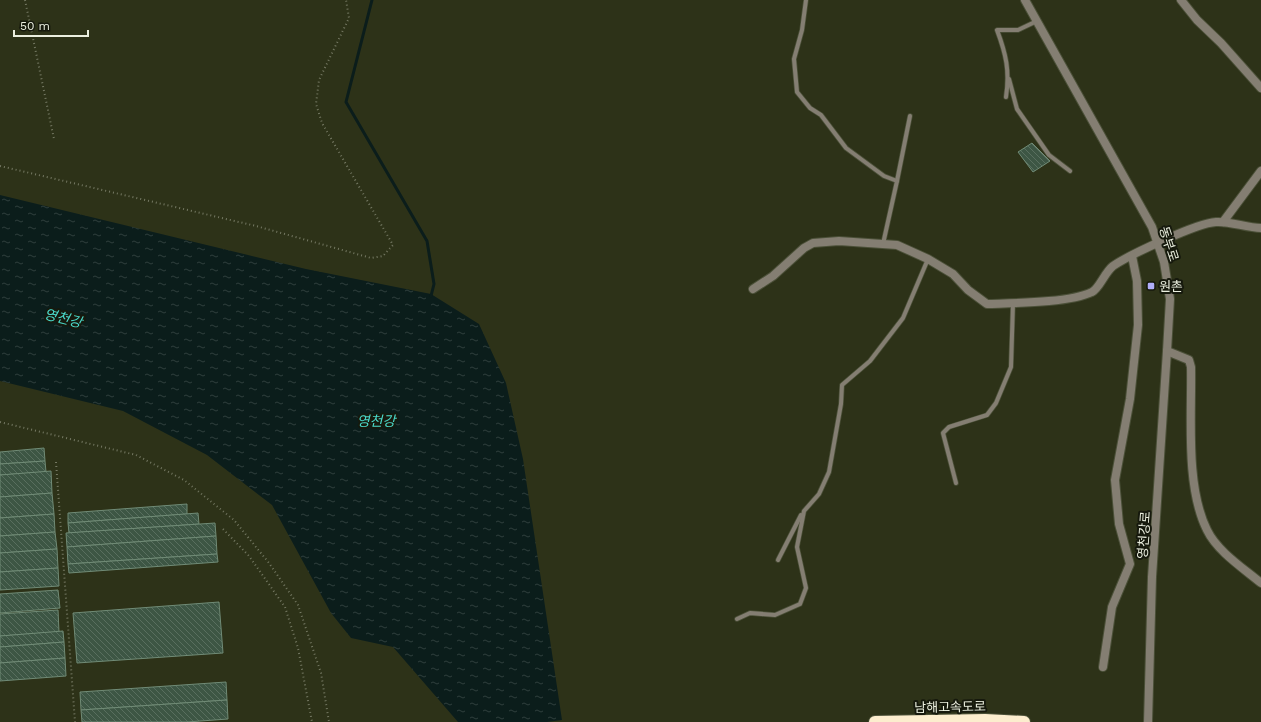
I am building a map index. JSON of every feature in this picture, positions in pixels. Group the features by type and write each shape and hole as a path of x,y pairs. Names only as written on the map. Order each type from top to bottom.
{"highway":[{"name":"남해고속도로","path":"876,722 985,720 1024,722"}],"street":[{"name":"동부로","path":"1025,0 1152,227 1164,262 1170,299 1167,350"},
{"path":"1181,0 1197,20 1221,43 1261,88"},
{"path":"1223,222 1261,171"},
{"path":"753,289 773,276 795,254 813,243 839,241 897,246 928,259 953,274 981,301 987,304 1078,298 1094,291 1101,279 1112,267 1158,243 1196,227 1214,222 1223,222 1261,228"},
{"path":"1103,667 1112,607 1130,564 1119,524 1115,480 1130,399 1138,325 1137,281 1132,256"},
{"path":"1167,350 1189,360 1191,366 1192,482 1198,507 1207,531 1230,559 1261,583"},
{"name":"영천강로","path":"1148,722 1152,577 1167,350"}],"lane":[{"path":"806,0 802,30 794,60 797,92 810,108 821,115 846,148 884,176 897,181"},
{"path":"1037,21 1018,30 997,30 1006,54 1009,79 1017,108 1049,154 1070,171"},
{"path":"1006,97 1009,79"},
{"path":"883,245 910,116"},
{"path":"778,560 804,511 819,494 829,472 841,404 842,385 870,361 903,318 928,259"},
{"path":"956,483 943,433 949,427 987,415 996,403 1011,367 1013,303"},
{"path":"737,619 750,613 775,615 800,604 806,588 797,547 804,511"}],"path":[{"path":"25,0 54,139"},
{"path":"0,166 256,226 350,254 371,258 383,256 393,245 322,123 316,104 319,80 349,18 346,0"},
{"path":"0,422 136,455 184,480 234,520 269,563 298,605 321,673 329,722"},
{"path":"56,462 76,722"},
{"path":"223,530 249,556 285,607 298,648 312,722"}],"water":[{"name":"영천강","path":"0,195 306,269 431,294 479,324 506,383 523,459 562,720 547,722 458,722 393,647 351,638 331,613 272,505 207,455 123,411 0,381"}],"building":[{"path":"1032,143 1050,161 1033,172 1018,152"},
{"path":"44,448 45,461 0,464 0,452"},
{"path":"45,461 46,472 0,475 0,464"},
{"path":"51,471 52,493 0,497 0,475"},
{"path":"52,493 54,514 0,518 0,497"},
{"path":"187,504 187,514 68,523 68,513"},
{"path":"198,513 199,524 69,533 68,523"},
{"path":"54,514 55,532 0,536 0,518"},
{"path":"215,523 216,536 67,547 66,533"},
{"path":"55,532 57,549 0,553 0,536"},
{"path":"216,536 217,554 68,564 67,547"},
{"path":"57,549 58,568 0,572 0,553"},
{"path":"217,554 218,562 69,573 68,564"},
{"path":"58,568 59,586 0,590 0,572"},
{"path":"58,590 60,608 0,613 0,594"},
{"path":"219,602 223,653 77,663 73,613"},
{"path":"58,610 59,632 0,636 0,614"},
{"path":"63,631 64,642 0,647 0,636"},
{"path":"64,642 65,658 0,663 0,647"},
{"path":"65,658 66,676 0,681 0,663"},
{"path":"226,682 227,700 81,710 80,692"},
{"path":"227,700 228,719 187,722 82,722 81,710"}],"waterway":[{"path":"372,0 346,102 427,241 434,284 431,296"}],"place":[{"name":"원촌","path":"1151,286"}]}
